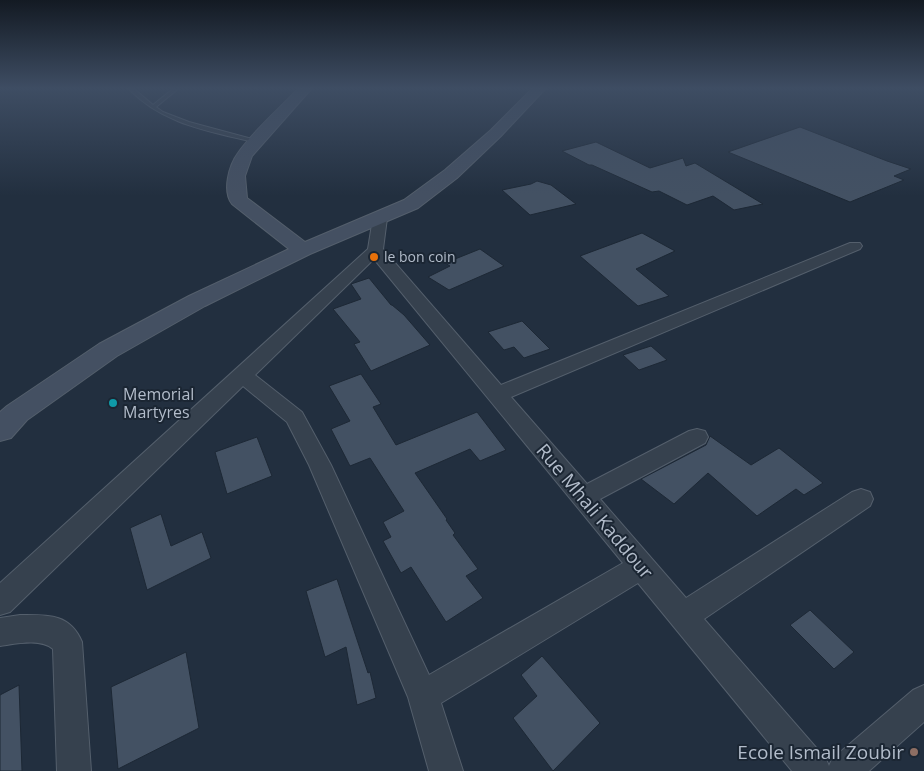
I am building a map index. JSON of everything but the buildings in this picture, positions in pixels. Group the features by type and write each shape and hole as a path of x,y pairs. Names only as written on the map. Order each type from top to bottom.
{"main road":[{"path":"273,124 244,155 236,176 238,200 303,250"},
{"path":"0,430 16,412 108,350 197,301 303,250 411,204 451,174 506,124"}],"street":[{"path":"0,602 375,250 380,218"},
{"path":"497,395 855,246"},
{"name":"Rue Mhali Kaddour","path":"375,250 814,771"},
{"path":"242,375 295,417 320,465 423,696 446,771"},
{"path":"583,497 697,437"},
{"path":"683,616 861,499"},
{"path":"423,696 642,566"},
{"path":"0,632 20,629 53,630 67,642 74,771"},
{"path":"844,771 924,701"}],"lane":[{"path":"191,124 257,142"}],"place":[{"name":"le bon coin","path":"374,257"},
{"name":"Memorial Martyres","path":"113,403"},
{"name":"Ecole Ismail Zoubir","path":"914,752"}]}
